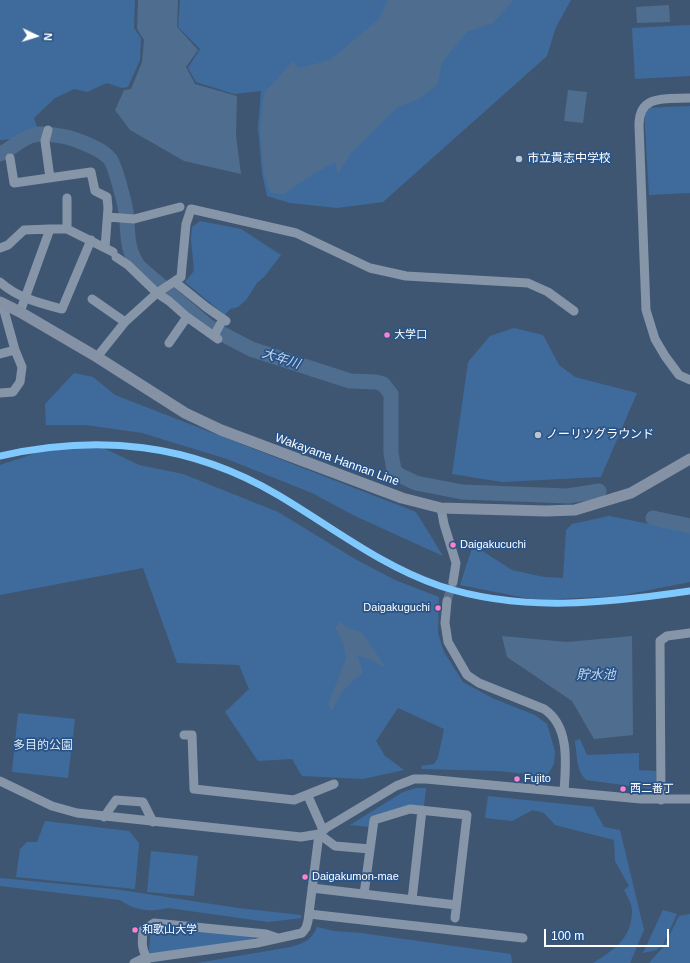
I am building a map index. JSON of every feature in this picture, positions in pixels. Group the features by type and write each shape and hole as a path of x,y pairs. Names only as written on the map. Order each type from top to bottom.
{"main road":[{"name":"Wakayama Hannan Line","path":"1,303 20,312 98,357 184,414 221,430 402,498 441,508 546,512 575,510 631,493 690,459"}],"street":[{"path":"690,98 659,99 646,103 639,113 639,125 646,310 655,339 665,356 679,375 690,380"},
{"path":"48,130 45,141 50,178"},
{"path":"10,158 14,183 91,172 95,191 106,198 108,217 105,248"},
{"path":"67,198 68,229"},
{"path":"108,217 134,219 180,207"},
{"path":"98,357 125,322 158,293 181,277 186,224 191,209 296,233 370,268 406,276 528,283 548,292 574,311"},
{"path":"20,312 50,229"},
{"path":"0,248 8,245 24,230 68,229 91,240 115,255 187,318 216,337 225,320 175,282"},
{"path":"0,282 9,290 24,298 62,309 91,240"},
{"path":"92,299 125,322"},
{"path":"0,394 13,392 20,382 22,368 1,303"},
{"path":"169,343 187,318"},
{"path":"0,354 15,350"},
{"path":"441,508 444,524 456,563 453,582"},
{"path":"447,601 445,623 448,642 467,674 479,683 553,714 563,735 565,761 564,791"},
{"path":"661,800 660,641 667,636 690,633"},
{"path":"184,735 192,735 194,788 294,800 308,796 334,784"},
{"path":"0,781 52,806 77,813 301,837 321,832 396,786 414,779 438,779 661,800 690,799"},
{"path":"308,796 321,832 335,846 370,849"},
{"path":"104,816 116,800 143,802 153,822"},
{"path":"364,894 374,820 410,809 467,815 455,918"},
{"path":"412,900 422,810"},
{"path":"134,963 148,959 280,939 302,934 306,928 309,916 321,832"},
{"path":"312,888 456,905"},
{"path":"309,916 523,938"},
{"path":"148,959 143,953 143,930 154,923 266,934 280,939"}],"green space":[{"path":"0,0 135,0 134,28 141,38 140,60 128,87 122,88 107,83 87,92 74,89 55,98 34,118 37,127 12,139 0,140"},
{"path":"180,0 571,0 556,27 547,56 383,202 337,208 290,203 267,196 262,173 258,128 261,91 234,94 196,82 188,68 200,49 178,27"},
{"path":"690,25 690,76 635,79 632,28"},
{"path":"690,106 690,193 649,195 644,108"},
{"path":"200,221 241,229 281,255 264,277 257,283 246,300 238,307 230,309 225,315 185,282 194,271 191,239 192,227"},
{"name":"ノーリツグラウンド","path":"514,328 543,335 559,365 575,377 637,393 601,477 502,482 452,474 468,362 490,336"},
{"path":"74,373 93,377 115,395 416,512 443,556 355,516 312,493 227,459 142,433 86,425 46,425 45,404"},
{"path":"97,445 139,465 183,474 278,512 355,559 395,580 439,597 438,633 444,652 463,682 492,698 535,715 547,724 555,751 554,764 548,774 537,775 499,771 422,769 421,766 434,764 438,758 444,729 398,708 376,741 385,756 404,770 363,779 302,776 292,759 258,761 225,712 249,689 239,665 177,663 143,568 0,595 0,465 51,448"},
{"path":"609,516 690,532 690,582 619,596 536,600 460,585 473,545 512,570 544,577 563,578 566,530 572,524"},
{"name":"多目的公園","path":"18,713 75,719 68,778 12,772"},
{"path":"580,739 587,755 639,753 639,770 656,771 657,785 652,789 586,780 580,772 577,757 575,741"},
{"path":"416,788 426,788 424,806 410,805 370,818 369,827 350,825 403,792"},
{"path":"488,796 593,807 604,827 620,830 644,930 630,963 593,963 615,948 629,929 631,920 631,906 624,890 629,886 615,861 614,840 555,825 544,813 533,810 512,821 485,818"},
{"path":"45,821 129,831 139,843 135,889 16,877 20,849 27,842 37,842"},
{"path":"151,851 198,856 194,896 147,892"},
{"path":"0,878 114,889 238,908 301,915 302,918 268,922 168,908 143,910 126,904 120,900 0,886"},
{"path":"663,910 677,914 663,945 656,950 643,953"},
{"path":"690,914 690,963 649,963 664,946 679,916"},
{"path":"157,925 257,936 252,939 153,955 149,951 151,929"},
{"path":"317,927 334,931 361,933 511,954 512,963 197,963 291,947 310,938"}],"water":[{"path":"138,0 178,0 177,27 198,50 186,67 195,84 237,96 236,136 241,174 184,161 130,130 115,110 124,90 131,89 142,62 144,40 137,29"},
{"path":"388,0 514,0 493,23 467,32 442,62 438,84 417,100 398,107 352,152 338,174 335,162 313,174 284,194 271,193 264,175 260,129 264,93 293,61 299,68 330,60 379,19"},
{"path":"669,5 670,22 637,23 636,7"},
{"path":"568,90 587,92 583,123 564,121"},
{"path":"340,622 350,629 362,632 386,668 357,655 363,673 344,689 332,711 328,705 346,658 343,643 335,627"},
{"name":"貯水池","path":"502,636 567,642 632,636 633,735 594,739 572,701 507,657"}],"waterway":[{"name":"大年川","path":"0,154 29,136 38,134 57,135 75,139 104,153 110,159 117,176 125,208 128,240 131,253 139,267 209,327 251,349 350,381 376,382 383,384 391,394 391,453 394,470 399,475 416,483 462,492 568,496 599,491"},
{"name":"大年川","path":"653,518 690,526"}],"tunnel":[{"path":"447,601 453,582"}],"transit line":[{"path":"0,456 37,449 108,445 143,448 177,454 211,464 245,477 278,495 357,545 397,568 440,586 471,594 502,600 533,603 565,603 596,602 690,591"}],"place":[{"name":"市立貴志中学校","path":"519,159"},
{"name":"大学口","path":"387,335"},
{"name":"ノーリツグラウンド","path":"538,435"},
{"name":"Daigakucuchi","path":"453,545"},
{"name":"Daigakuguchi","path":"438,608"},
{"name":"Fujito","path":"517,779"},
{"name":"西二番丁","path":"623,789"},
{"name":"Daigakumon-mae","path":"305,877"},
{"name":"和歌山大学","path":"135,930"}]}
